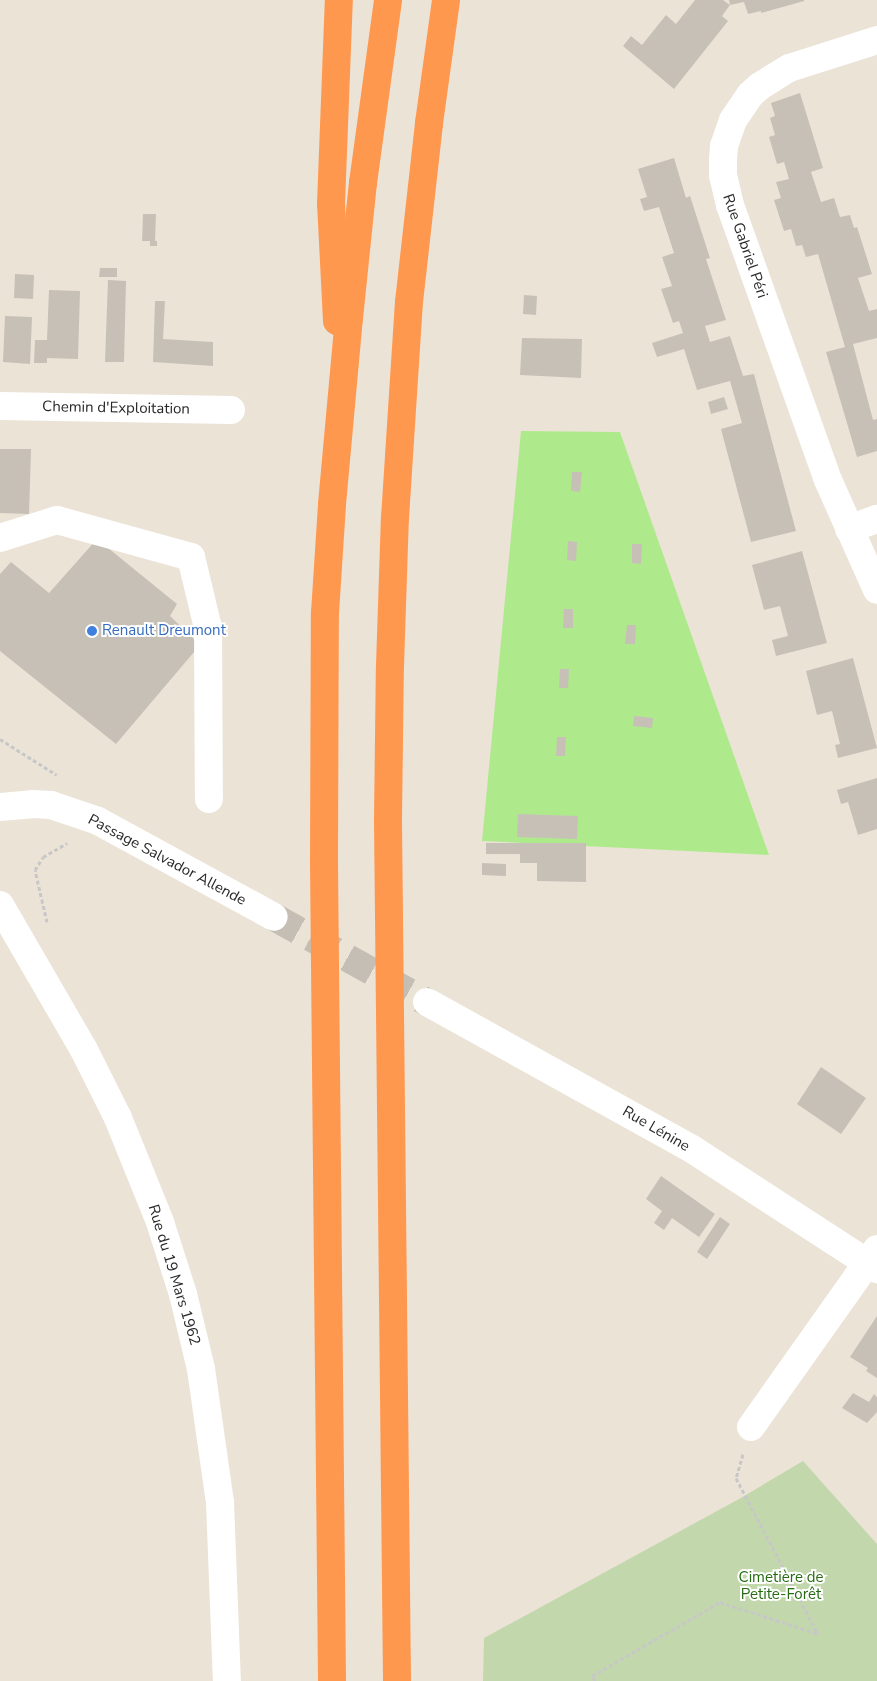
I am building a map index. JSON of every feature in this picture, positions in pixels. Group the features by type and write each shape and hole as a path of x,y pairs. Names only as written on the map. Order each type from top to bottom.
{"highway":[{"path":"339,0 331,204 334,294 343,392"},
{"path":"332,1681 324,862 325,613 343,392 363,183 388,0"},
{"path":"397,1681 390,1056 390,666 402,393 419,207 446,0"}],"street":[{"name":"Rue Gabriel Péri","path":"877,40 789,68 760,86 750,96 733,120 724,146 723,160 723,175 730,205 828,480 877,590"},
{"name":"Chemin d'Exploitation","path":"0,406 231,410"},
{"path":"0,538 56,520 191,557 208,628 209,799"},
{"path":"849,529 877,520"},
{"name":"Passage Salvador Allende","path":"0,807 42,804 81,814 128,837 274,917"},
{"name":"Rue du 19 Mars 1962","path":"0,905 83,1048 118,1118 160,1222 183,1294 202,1378 220,1502 227,1681"},
{"name":"Rue Lénine","path":"426,1002 679,1142 873,1260"},
{"path":"751,1427 873,1260"}],"path":[{"path":"595,1681 592,1676 720,1602 819,1634 736,1478 751,1427"}],"green space":[{"path":"521,431 620,432 769,855 482,841"},
{"name":"Cimetière de Petite-Forêt","path":"803,1461 877,1544 877,1681 483,1681 484,1638 739,1499"}],"building":[{"path":"695,0 723,0 730,5 722,16 728,21 674,89 623,46 631,36 642,45 666,15 676,24"},
{"path":"729,0 804,1 761,13 761,11 748,14 744,2 730,5"},
{"path":"800,93 823,168 811,172 821,202 834,198 840,217 850,215 854,228 857,227 872,274 858,278 869,311 877,309 877,338 853,344 873,420 877,419 877,451 857,457 826,352 845,347 818,254 806,257 802,245 796,246 791,229 784,231 774,200 781,198 776,182 789,179 784,162 777,164 769,137 775,135 770,118 775,116 771,103"},
{"path":"674,158 686,198 690,196 710,258 706,259 726,320 705,326 710,342 730,336 743,376 754,374 796,531 751,542 721,429 742,423 730,381 697,390 684,349 657,357 652,343 683,333 679,321 673,323 661,289 672,286 662,257 674,253 659,207 644,211 640,199 647,197 638,169"},
{"path":"143,214 156,214 155,241 157,241 157,246 150,246 150,241 142,241"},
{"path":"100,268 117,268 117,277 99,277"},
{"path":"15,274 34,275 33,299 14,298"},
{"path":"108,280 126,281 124,362 105,362"},
{"path":"49,290 80,291 78,359 47,358 47,363 34,363 35,340 47,340"},
{"path":"524,295 537,296 536,315 523,314"},
{"path":"155,301 165,301 163,339 213,342 213,366 153,362"},
{"path":"5,316 32,317 30,364 3,362"},
{"path":"522,338 582,339 581,378 520,375"},
{"path":"724,397 728,409 711,414 708,402"},
{"path":"0,449 31,449 29,514 0,513"},
{"path":"572,472 582,472 580,492 571,491"},
{"name":"Renault Dreumont","path":"97,539 177,604 170,616 200,645 116,744 0,651 0,574 11,562 49,593"},
{"path":"568,541 577,542 576,561 567,560"},
{"path":"632,544 642,544 641,564 632,563"},
{"path":"802,551 827,643 776,656 772,640 788,636 780,606 764,610 752,565"},
{"path":"564,609 573,609 573,628 563,628"},
{"path":"627,625 636,625 635,644 625,644"},
{"path":"853,658 877,748 838,758 835,745 840,744 832,711 817,715 806,671"},
{"path":"560,669 569,669 568,688 559,688"},
{"path":"634,716 653,718 652,728 633,726"},
{"path":"557,737 566,737 565,756 556,756"},
{"path":"877,778 877,829 858,835 848,802 841,804 837,790"},
{"path":"518,814 578,816 577,839 517,837"},
{"path":"486,843 586,843 586,882 537,881 537,863 520,863 520,854 486,854"},
{"path":"482,863 506,864 506,876 482,875"},
{"path":"821,1067 866,1098 841,1134 797,1104"},
{"path":"661,1176 715,1214 699,1237 672,1218 664,1230 654,1223 662,1211 646,1199"},
{"path":"720,1217 730,1224 707,1259 697,1252"},
{"path":"877,1316 877,1378 866,1371 868,1368 850,1357"},
{"path":"853,1393 869,1402 874,1394 877,1397 877,1412 867,1423 842,1408"}],"tunnel":[{"path":"274,917 427,1002"}],"place":[{"name":"Renault Dreumont","path":"92,631"}]}
